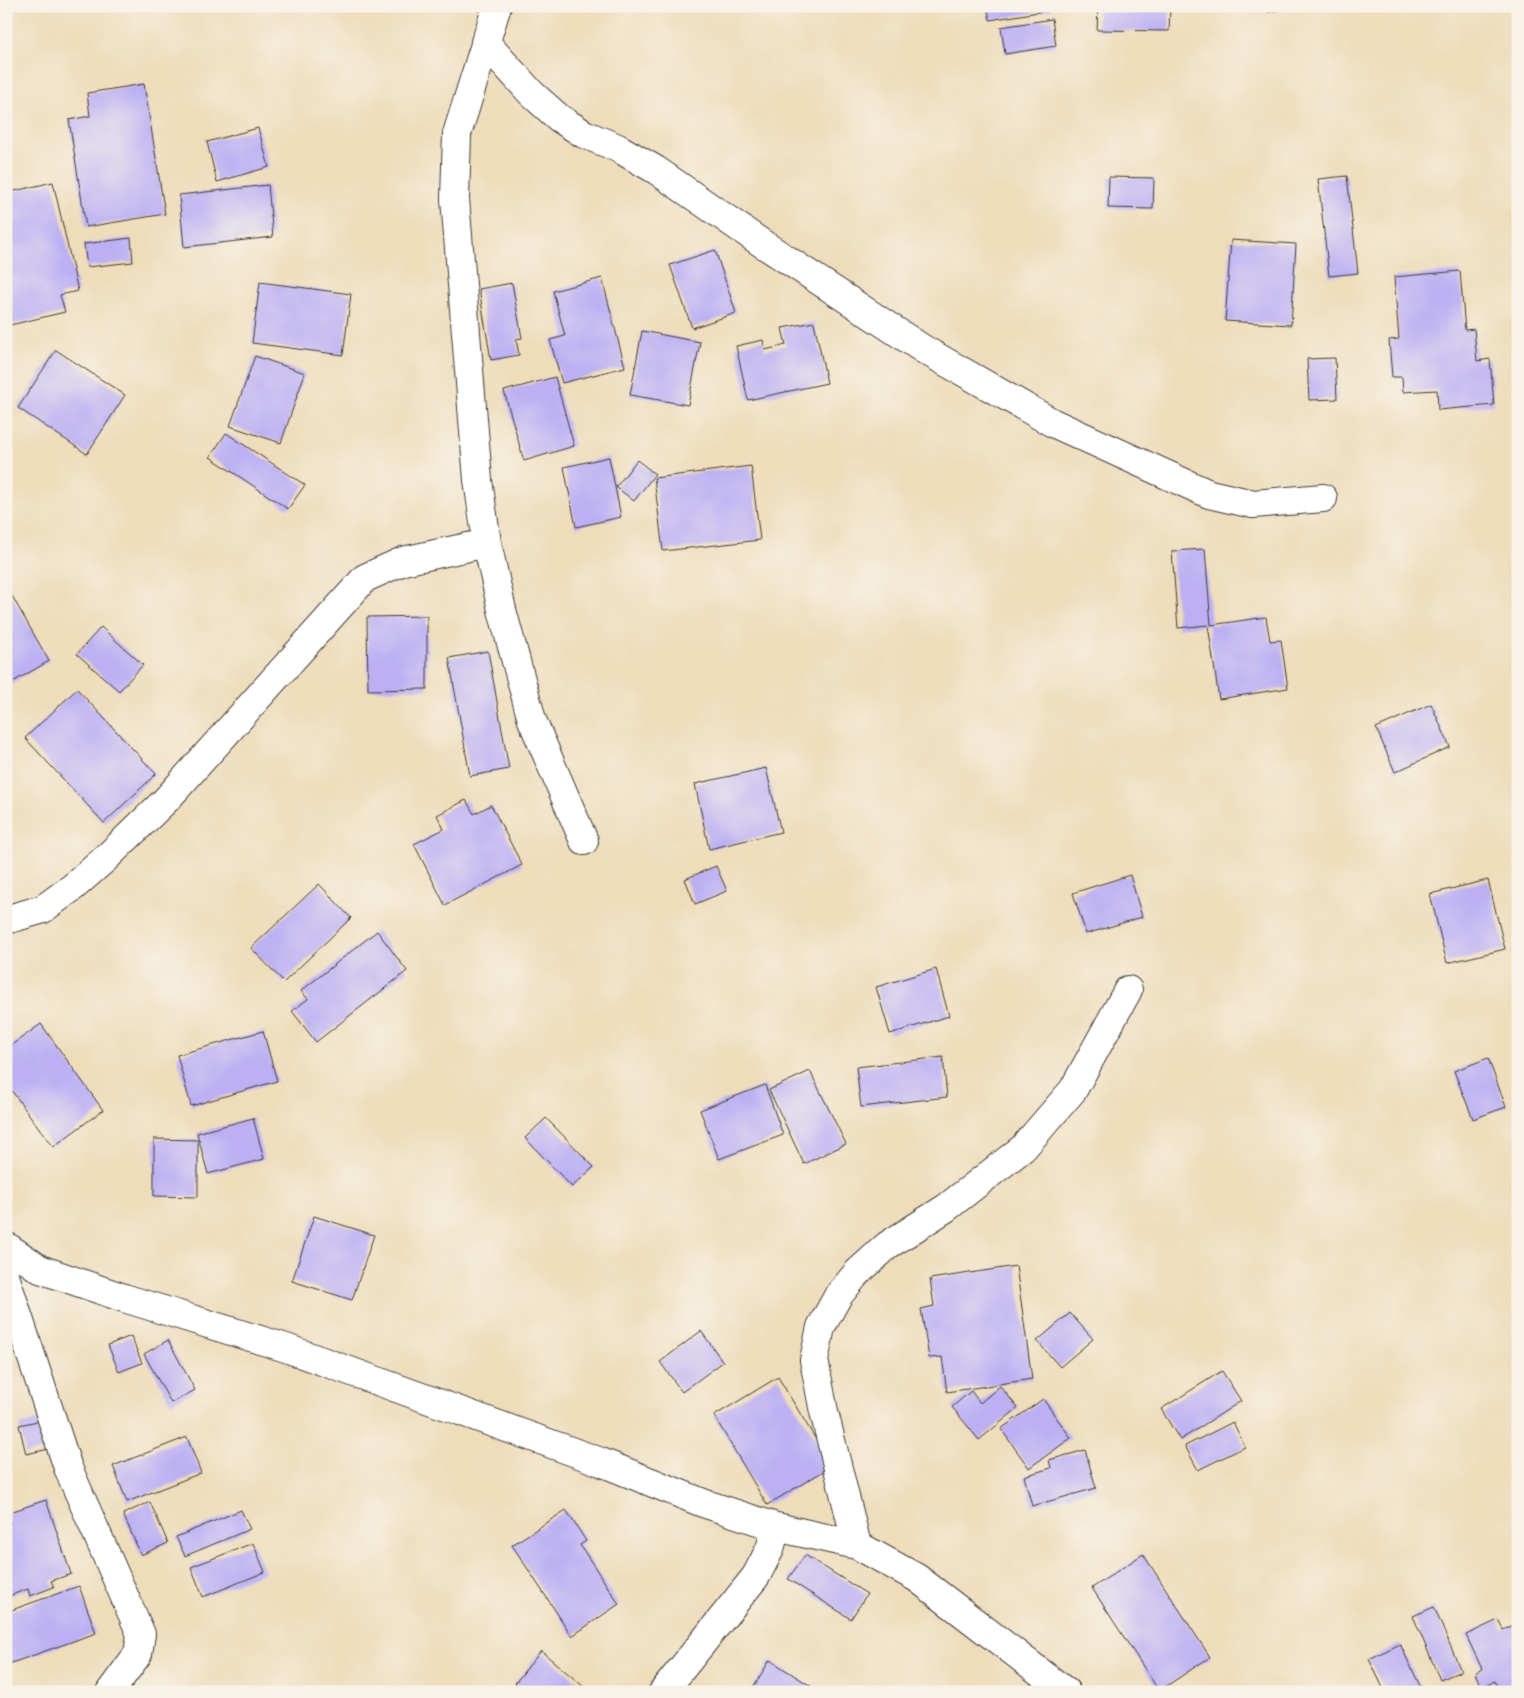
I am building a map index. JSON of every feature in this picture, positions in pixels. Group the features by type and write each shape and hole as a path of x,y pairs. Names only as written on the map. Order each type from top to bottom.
{"street":[{"path":"497,6 457,134 455,199 477,470 487,543 502,610 532,720 584,841"},
{"path":"485,42 532,94 559,118 584,134 618,148 656,170 760,242 923,349 1053,422 1209,494 1253,504 1323,498"},
{"path":"6,918 9,919 43,909 73,887 106,858 166,800 365,578 403,561 487,543"},
{"path":"857,1545 824,1412 814,1360 821,1327 838,1296 857,1273 888,1245 946,1208 1023,1148 1073,1090 1128,990"},
{"path":"6,1246 40,1269 124,1298 286,1348 601,1462 703,1503 776,1528 815,1534 857,1545 917,1578 1066,1692"},
{"path":"6,1280 68,1468 141,1634 138,1654 110,1692"},
{"path":"663,1692 756,1576 770,1549 776,1528"}],"building":[{"path":"987,6 1051,6 1051,10 990,20"},
{"path":"1098,6 1170,6 1169,31 1097,30"},
{"path":"1267,6 1293,6 1293,7 1268,12"},
{"path":"1052,19 1056,46 1005,54 1001,27"},
{"path":"144,84 165,214 86,227 69,120 90,116 87,93"},
{"path":"258,128 269,167 217,182 207,142"},
{"path":"1347,176 1358,273 1329,276 1318,179"},
{"path":"1109,177 1154,178 1153,209 1108,208"},
{"path":"53,182 78,291 60,295 65,312 6,326 6,193"},
{"path":"268,185 273,237 184,247 179,195"},
{"path":"131,238 133,262 87,267 84,244"},
{"path":"1231,240 1296,244 1291,325 1225,321"},
{"path":"715,250 736,313 692,328 670,265"},
{"path":"1460,271 1465,330 1474,329 1477,361 1490,359 1494,405 1438,410 1437,390 1403,392 1402,377 1392,377 1389,340 1399,339 1394,277"},
{"path":"602,278 625,367 562,383 550,340 565,336 553,291"},
{"path":"260,282 351,294 343,355 252,343"},
{"path":"512,283 522,338 516,339 519,355 491,360 479,289"},
{"path":"814,322 827,383 748,400 736,346 763,340 765,350 786,345 782,328"},
{"path":"642,331 700,342 688,405 630,395"},
{"path":"56,350 125,395 87,454 18,408"},
{"path":"255,356 305,373 281,443 230,426"},
{"path":"1335,358 1337,399 1309,400 1307,359"},
{"path":"555,377 574,446 524,461 504,391"},
{"path":"226,433 305,485 288,509 210,457"},
{"path":"609,457 621,517 576,527 564,467"},
{"path":"637,460 655,474 634,501 616,487"},
{"path":"751,466 760,540 663,551 654,478"},
{"path":"1205,549 1211,625 1266,617 1270,641 1281,640 1288,688 1219,699 1208,625 1178,628 1172,551"},
{"path":"12,596 49,661 6,686 6,600"},
{"path":"427,616 427,689 368,690 367,617"},
{"path":"101,627 143,665 119,691 77,654"},
{"path":"488,651 509,769 470,776 449,658"},
{"path":"77,689 156,774 104,823 25,738"},
{"path":"1431,704 1450,747 1395,772 1376,728"},
{"path":"766,768 781,832 709,849 695,784"},
{"path":"466,800 474,814 491,805 522,865 445,905 414,844 444,829 437,815"},
{"path":"716,866 727,891 695,904 685,879"},
{"path":"1130,875 1142,917 1086,934 1073,893"},
{"path":"1488,880 1505,949 1447,963 1430,894"},
{"path":"319,884 351,918 284,982 251,948"},
{"path":"377,931 407,971 316,1042 292,1011 308,999 301,991"},
{"path":"936,969 949,1016 890,1034 876,987"},
{"path":"41,1024 103,1110 53,1147 6,1083 6,1049"},
{"path":"263,1031 277,1081 191,1106 177,1055"},
{"path":"943,1057 947,1097 861,1107 856,1067"},
{"path":"1488,1058 1506,1107 1473,1119 1454,1071"},
{"path":"810,1071 846,1144 804,1164 769,1090"},
{"path":"765,1085 783,1135 719,1159 700,1110"},
{"path":"253,1118 264,1159 208,1174 197,1133"},
{"path":"546,1118 594,1167 572,1187 525,1138"},
{"path":"154,1139 198,1140 198,1197 154,1196"},
{"path":"314,1216 374,1235 352,1300 292,1281"},
{"path":"1016,1266 1032,1379 947,1392 942,1357 929,1358 921,1309 934,1306 930,1279"},
{"path":"1070,1313 1093,1339 1060,1367 1037,1341"},
{"path":"701,1331 723,1362 682,1392 660,1362"},
{"path":"131,1336 142,1363 119,1372 108,1345"},
{"path":"168,1340 195,1390 171,1403 144,1354"},
{"path":"1222,1371 1241,1401 1180,1440 1161,1409"},
{"path":"778,1377 832,1466 767,1505 714,1416"},
{"path":"1000,1386 1018,1408 979,1440 952,1407 971,1391 980,1403"},
{"path":"1043,1399 1071,1438 1029,1468 1001,1429"},
{"path":"42,1420 49,1449 26,1454 19,1425"},
{"path":"1233,1422 1245,1447 1198,1470 1185,1446"},
{"path":"187,1437 201,1473 127,1502 113,1466"},
{"path":"1085,1450 1096,1488 1032,1506 1024,1476 1051,1468 1049,1460"},
{"path":"46,1500 71,1574 51,1581 54,1587 30,1596 28,1589 6,1597 6,1524 10,1523 7,1513"},
{"path":"150,1502 168,1543 141,1555 123,1514"},
{"path":"241,1510 250,1529 185,1556 176,1537"},
{"path":"566,1510 586,1541 580,1545 619,1604 572,1636 512,1545"},
{"path":"253,1543 265,1572 203,1597 191,1567"},
{"path":"1143,1554 1210,1657 1159,1691 1092,1588"},
{"path":"805,1555 867,1594 851,1619 788,1579"},
{"path":"79,1586 96,1633 6,1665 6,1612"},
{"path":"1434,1607 1461,1671 1440,1680 1413,1616"},
{"path":"1498,1620 1503,1630 1518,1623 1518,1692 1500,1692 1495,1681 1481,1687 1475,1673 1482,1669 1466,1635"},
{"path":"1400,1644 1423,1692 1385,1692 1369,1659"},
{"path":"541,1651 590,1692 526,1692 515,1683"},
{"path":"770,1660 817,1690 816,1692 750,1692"}]}
